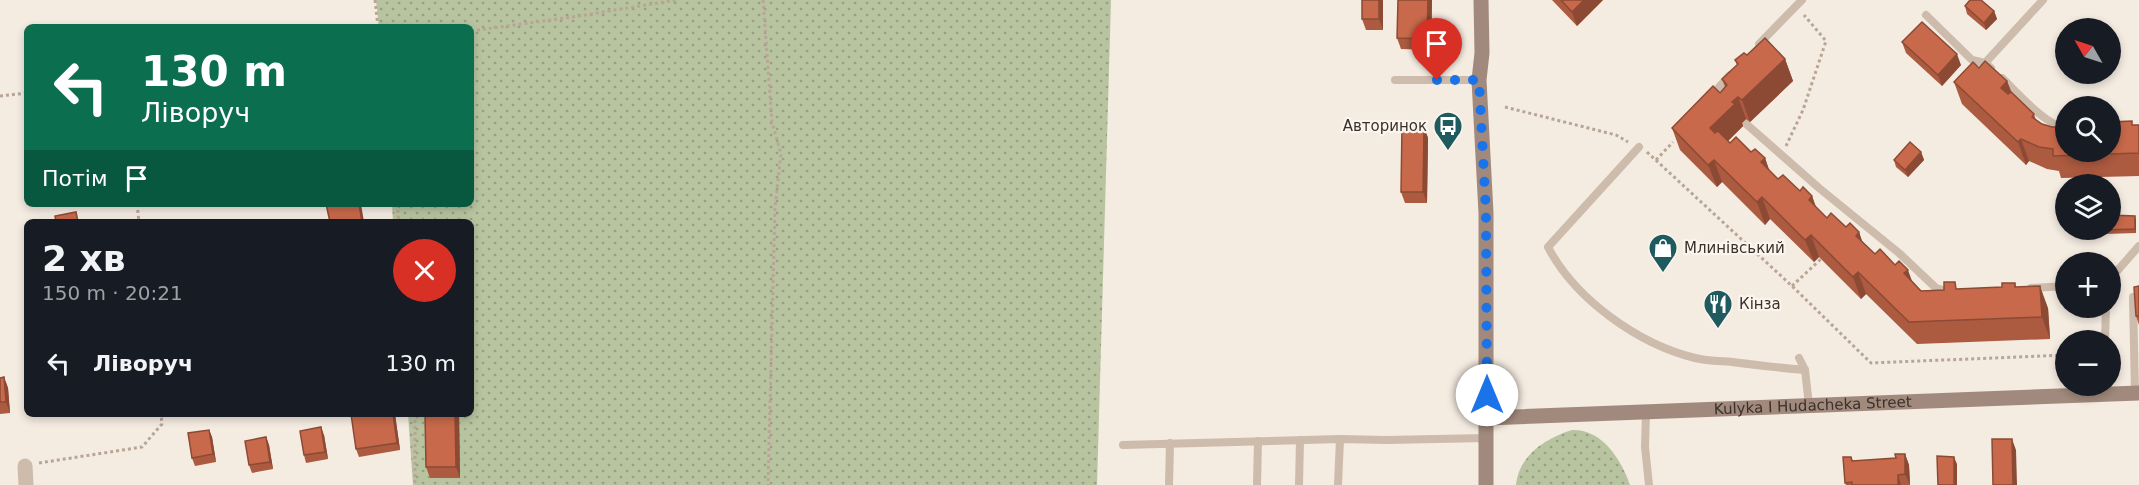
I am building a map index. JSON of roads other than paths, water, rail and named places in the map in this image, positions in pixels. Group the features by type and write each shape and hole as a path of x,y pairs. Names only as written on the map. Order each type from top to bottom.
{"main road":[{"path":"1481,0 1482,53 1479,80 1486,213 1486,485"},
{"name":"Kulyka I Hudacheka Street","path":"1487,418 2055,392"},
{"name":"Kulyka I Hudacheka Street","path":"2121,392 2137,393"}],"street":[{"path":"25,466 26,485"}],"lane":[{"path":"1985,63 2043,0"},
{"path":"1754,50 1799,3"},
{"path":"1926,15 1972,60 1985,63 2055,126"},
{"path":"1706,101 1716,96 1738,67"},
{"path":"1395,81 1479,80"},
{"path":"1744,122 1899,253 1936,288 1947,292 1958,292"},
{"path":"1639,147 1548,247 1557,264 1584,295 1621,325 1658,344 1695,359 1805,370"},
{"path":"2121,266 2139,246"},
{"path":"2018,288 2055,286"},
{"path":"2137,393 2133,297 2139,297"},
{"path":"1799,358 1805,370 1809,405"},
{"path":"1646,411 1645,447 1649,485"},
{"path":"1123,445 1340,439 1487,438"},
{"path":"1338,485 1340,439"},
{"path":"1299,485 1300,440"},
{"path":"1257,485 1258,441"},
{"path":"1169,485 1170,443"}],"place":[{"name":"Авторинок","path":"1448,152"},
{"name":"Млинівський","path":"1663,274"},
{"name":"Кінза","path":"1718,330"}]}
